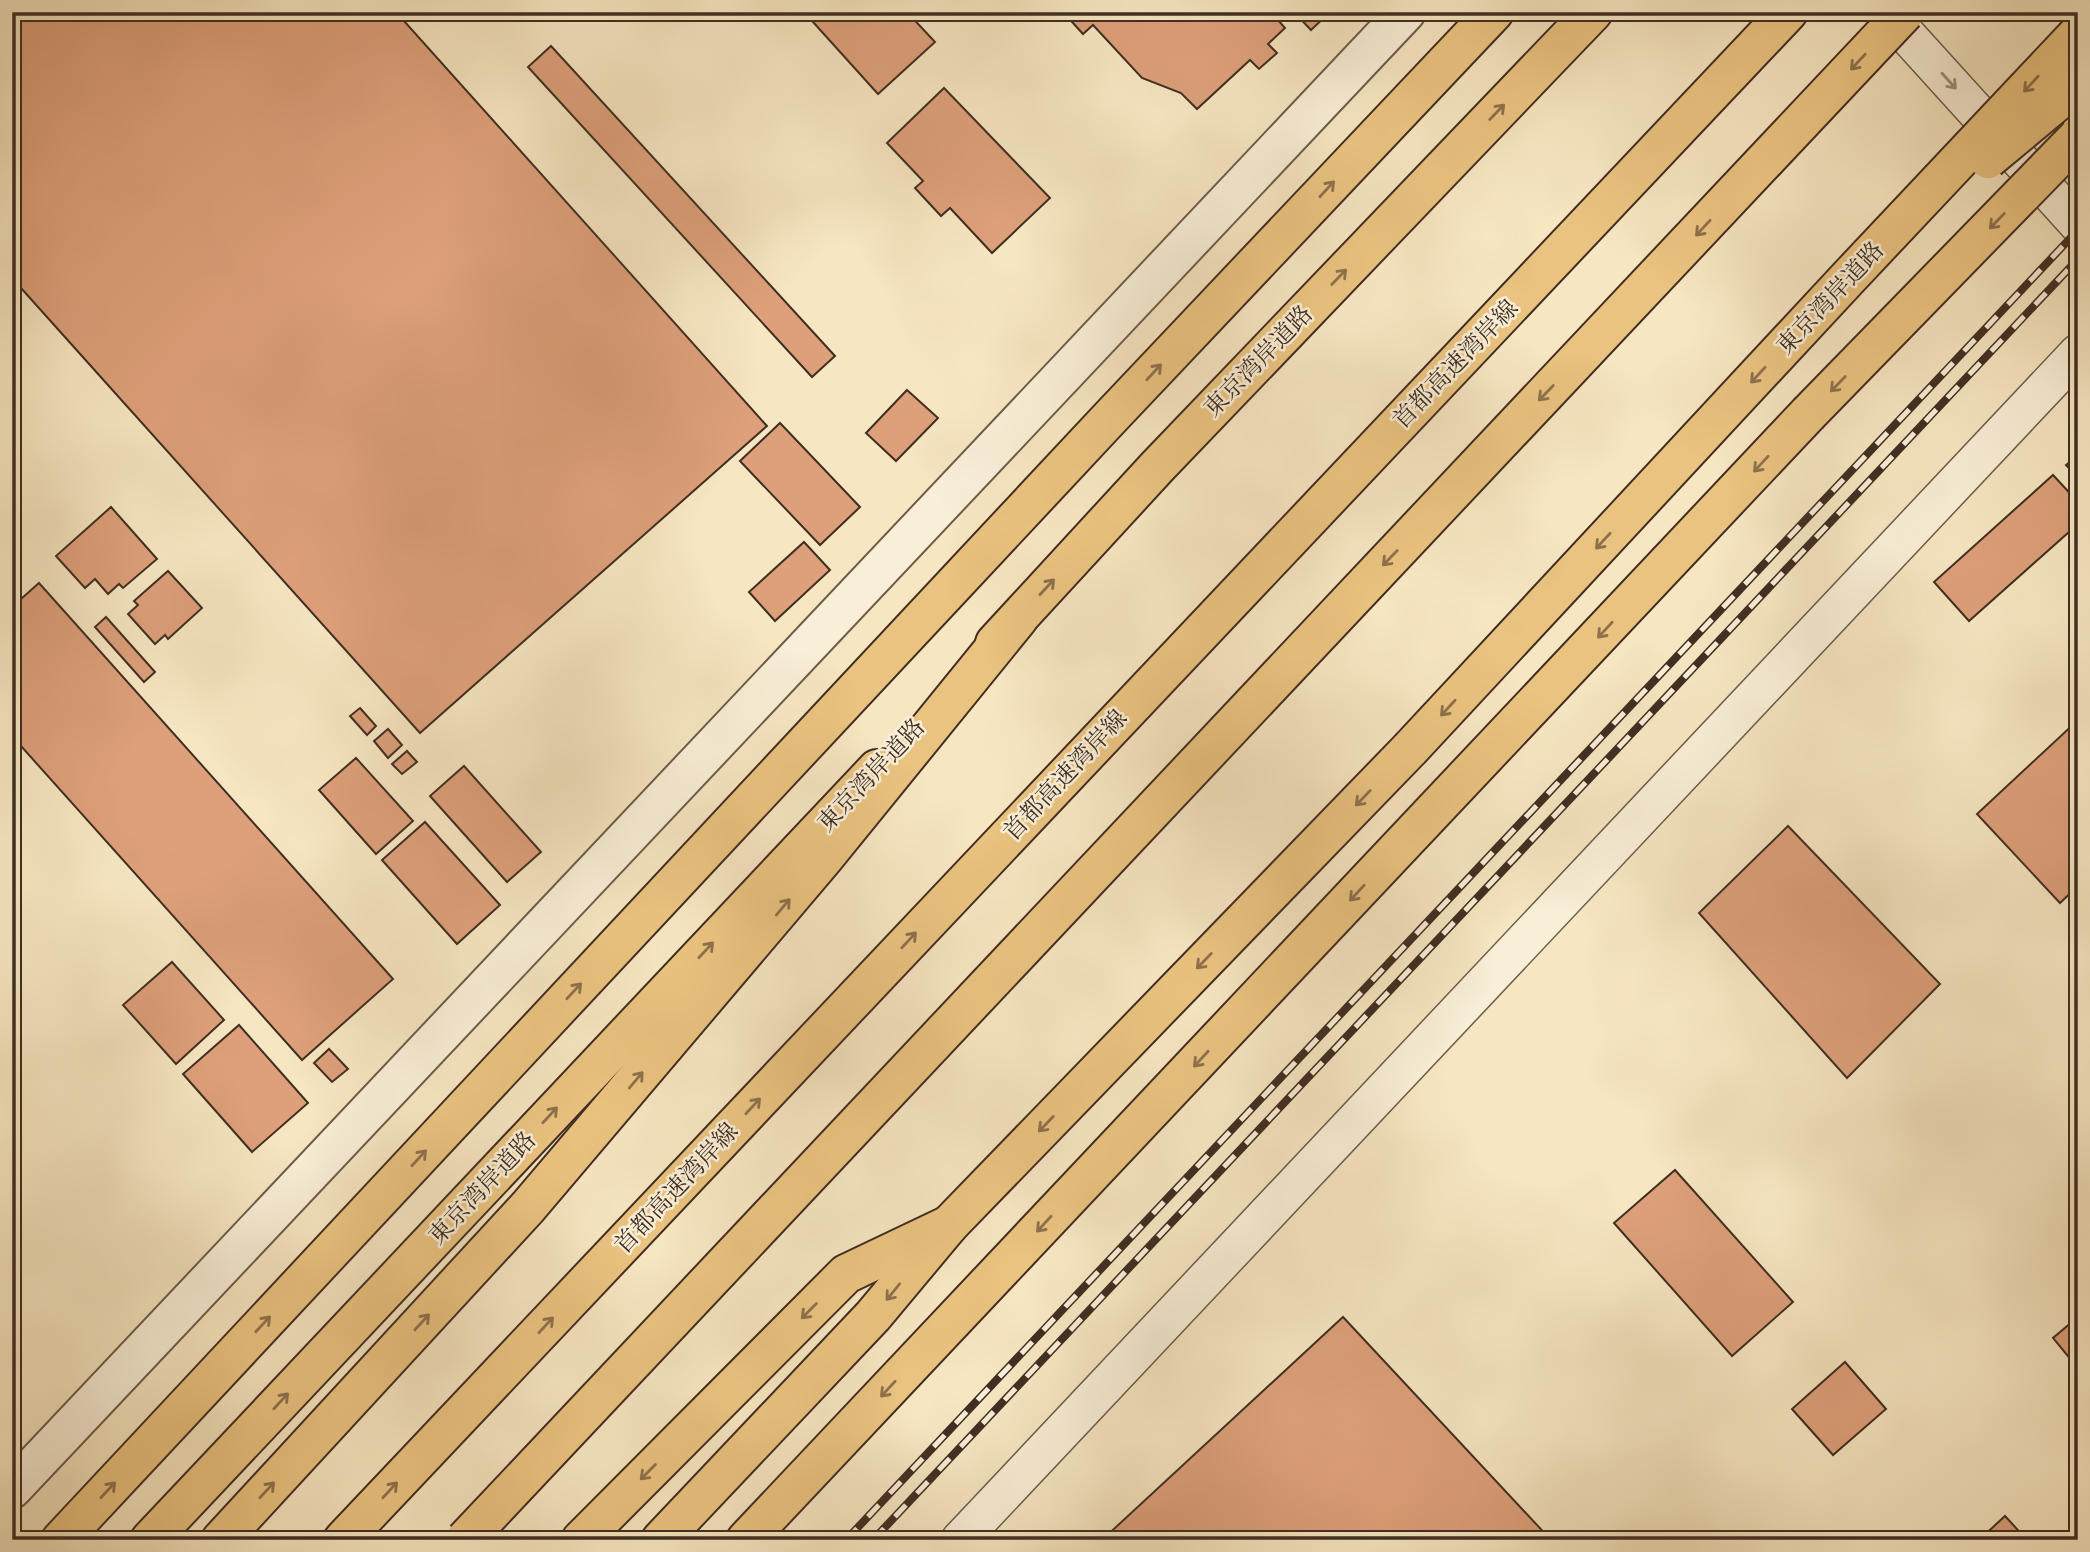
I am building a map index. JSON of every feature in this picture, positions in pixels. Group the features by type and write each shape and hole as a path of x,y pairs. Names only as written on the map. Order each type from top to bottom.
{"highway":[{"path":"61,1540 1107,421 1494,12"},
{"name":"東京湾岸道路","path":"150,1540 1018,619 1157,467 1593,12"},
{"name":"首都高速湾岸線","path":"343,1540 1788,12"},
{"path":"466,1540 1905,12"},
{"name":"東京湾岸道路","path":"661,1540 873,1316 948,1225 1410,749 2078,34"},
{"path":"1849,277 2078,84"},
{"path":"746,1540 1808,414 2078,137"},
{"path":"221,1540 528,1207 824,858 1018,619"},
{"path":"581,1540 845,1274 948,1225"}],"street":[{"path":"12,1489 1406,12"},
{"path":"1886,12 2078,224"},
{"path":"960,1540 2078,353"}],"building":[{"path":"12,12 396,12 767,426 420,733 12,278"},
{"path":"823,12 907,12 935,42 878,94 813,22"},
{"path":"1063,12 1271,12 1285,28 1268,44 1277,53 1259,69 1250,60 1197,109 1181,93 1142,78 1093,25 1083,34"},
{"path":"1294,12 1330,12 1311,30"},
{"path":"551,46 835,356 812,377 528,67"},
{"path":"944,88 1050,198 992,253 950,208 941,216 915,188 923,181 887,143"},
{"path":"907,390 938,418 896,461 866,433"},
{"path":"780,423 860,507 820,545 740,461"},
{"path":"2078,455 2078,478 2066,465"},
{"path":"2053,475 2078,502 2078,524 1969,621 1934,582"},
{"path":"111,507 157,559 123,588 119,584 108,594 95,579 85,588 56,556"},
{"path":"804,542 830,570 775,621 749,592"},
{"path":"168,571 202,608 168,639 165,635 155,644 128,614 138,605 134,601"},
{"path":"39,583 393,979 302,1060 12,736 12,607"},
{"path":"106,617 155,672 144,682 95,627"},
{"path":"360,708 376,726 367,735 350,716"},
{"path":"2078,720 2078,886 2060,903 1977,814"},
{"path":"388,729 402,745 388,758 374,741"},
{"path":"407,751 417,762 402,774 392,764"},
{"path":"356,758 413,821 376,854 319,790"},
{"path":"464,766 541,852 507,882 430,796"},
{"path":"425,822 500,905 457,944 382,860"},
{"path":"1788,826 1940,984 1847,1078 1699,913"},
{"path":"172,962 224,1020 176,1064 123,1005"},
{"path":"239,1025 308,1103 252,1152 183,1074"},
{"path":"329,1049 348,1069 332,1082 314,1063"},
{"path":"1675,1170 1793,1302 1732,1356 1614,1223"},
{"path":"1343,1317 1551,1540 1102,1540"},
{"path":"2078,1317 2078,1365 2076,1366 2053,1338"},
{"path":"1845,1362 1886,1409 1833,1455 1792,1409"},
{"path":"2005,1516 2027,1540 1979,1540"}],"railway":[{"path":"846,1540 2078,230"},
{"path":"873,1540 2078,259"}]}
